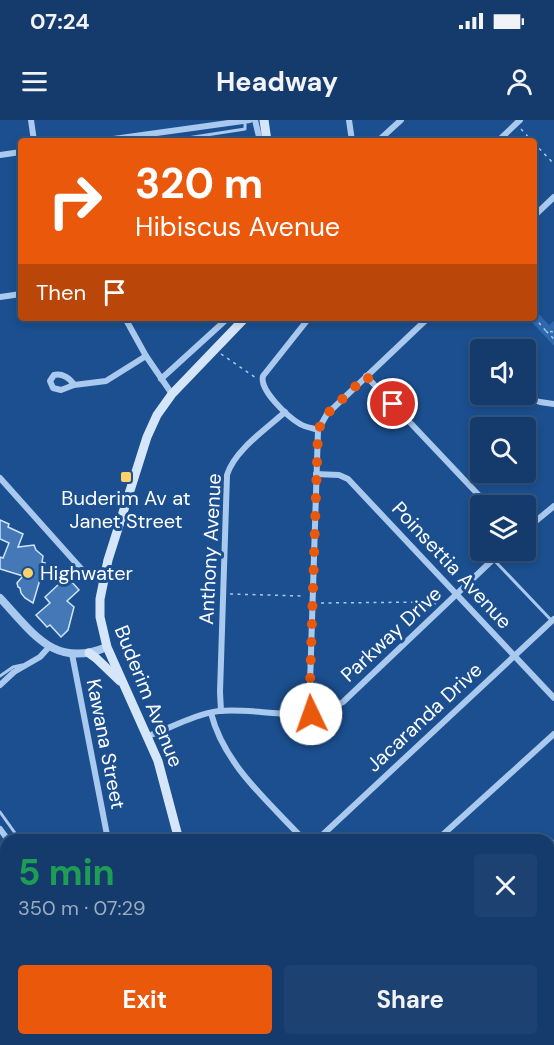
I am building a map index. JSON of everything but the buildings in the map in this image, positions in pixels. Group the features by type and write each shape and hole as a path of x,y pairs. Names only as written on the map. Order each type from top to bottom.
{"main road":[{"path":"264,120 267,138"},
{"name":"Buderim Avenue","path":"177,834 158,761 121,683 107,647 100,617 102,580 147,437 157,415 172,394 242,321"},
{"path":"89,653 121,683"}],"street":[{"path":"31,120 34,138"},
{"path":"183,120 184,129"},
{"path":"120,138 250,120"},
{"path":"255,120 259,138"},
{"path":"349,120 352,138"},
{"path":"381,138 401,120"},
{"path":"501,138 518,122"},
{"path":"0,155 18,152"},
{"path":"537,213 554,197"},
{"path":"0,297 18,294"},
{"path":"127,321 146,356 172,394"},
{"path":"161,379 225,321"},
{"path":"307,321 263,376 262,382 265,390 285,412 298,423 318,430"},
{"path":"311,714 318,430 327,414 425,321"},
{"path":"74,385 106,381 146,356"},
{"path":"366,376 479,495"},
{"path":"536,401 554,404"},
{"name":"Anthony Avenue","path":"221,711 227,475 237,456 285,412"},
{"name":"Poinsettia Avenue","path":"316,474 339,475 346,478 554,698"},
{"path":"0,478 85,573 102,580"},
{"path":"536,521 554,506"},
{"name":"Parkway Drive","path":"148,736 221,711 311,714 325,712 343,702 493,561"},
{"path":"0,598 49,647 72,654 89,653 107,647"},
{"name":"Jacaranda Drive","path":"323,834 553,620"},
{"path":"0,685 14,672 31,664 49,647"},
{"name":"Kawana Street","path":"72,654 107,834"},
{"path":"211,713 221,741 235,766 299,834"},
{"path":"444,834 554,734"}],"lane":[{"path":"187,138 245,129 246,120"},
{"path":"495,561 553,620"},
{"path":"0,676 17,665 31,664"},
{"path":"0,812 16,834"}],"path":[{"path":"518,122 530,138"},
{"path":"537,146 554,164"},
{"path":"537,320 554,339"},
{"path":"546,331 554,332"},
{"path":"221,354 262,382"},
{"path":"224,593 236,596 303,596"},
{"path":"321,603 431,602 436,605"},
{"path":"289,834 296,831"}],"shaded area":[{"path":"537,312 549,325 554,321 554,346 531,321 537,321"}],"place":[{"name":"Buderim Av at Janet Street","path":"126,477"},
{"name":"Highwater","path":"28,573"}],"route":[{"path":"311,714 318,430 327,414 366,376 393,404"}]}
